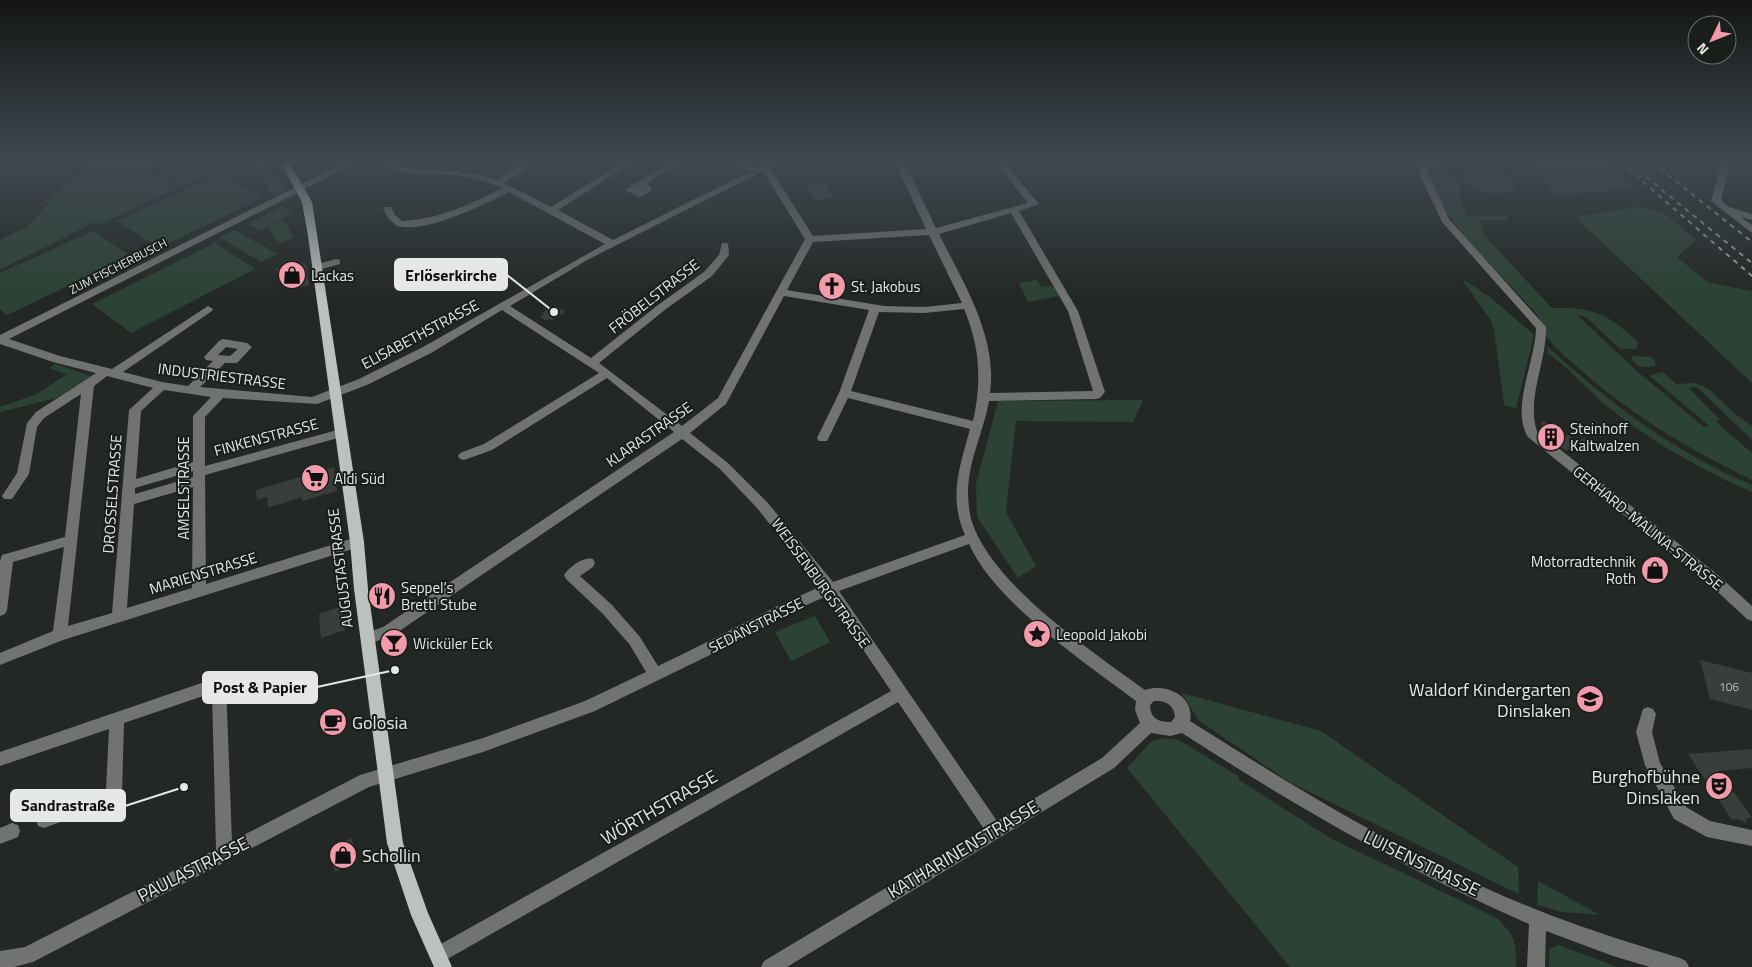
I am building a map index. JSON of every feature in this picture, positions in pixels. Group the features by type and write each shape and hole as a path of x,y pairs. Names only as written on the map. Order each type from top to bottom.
{"main road":[{"name":"AUGUSTASTRASSE","path":"308,207 357,542 395,843 420,915 440,961"}],"street":[{"name":"ZUM FISCHERBUSCH","path":"0,340 262,207"},
{"path":"388,209 391,216 400,224 416,224 471,207"},
{"path":"546,207 613,244"},
{"path":"552,210 557,207"},
{"name":"ELISABETHSTRASSE","path":"336,393 427,350 613,244 686,207"},
{"path":"787,207 810,239 931,230 940,231 1024,207"},
{"path":"920,207 978,326 984,357 984,397 961,491 964,522 970,538 993,570 1039,619 1146,699"},
{"name":"GERHARD-MALINA-STRASSE","path":"1439,207 1445,220 1541,327 1540,344 1527,417 1531,432 1544,446 1713,579 1752,615"},
{"path":"1726,209 1752,217"},
{"path":"1726,209 1752,230"},
{"path":"984,397 1096,396 1099,392 1073,311 1014,210"},
{"name":"KLARASTRASSE","path":"368,638 387,632 682,432 722,401 810,239"},
{"name":"FRÖBELSTRASSE","path":"592,363 662,306 708,274 724,255 725,245"},
{"path":"318,267 336,262"},
{"path":"780,292 876,308 919,310 968,305"},
{"name":"WEISSENBURGSTRASSE","path":"503,306 607,373 724,466 762,505 830,589 994,830"},
{"path":"823,438 846,393 872,314 876,308"},
{"path":"8,496 23,474 31,426 40,415 208,309"},
{"name":"INDUSTRIESTRASSE","path":"0,340 109,373 162,386 302,402 312,401 336,393"},
{"path":"190,390 222,359"},
{"path":"464,456 488,448 607,373"},
{"path":"60,635 88,384"},
{"name":"DROSSELSTRASSE","path":"119,616 135,410 162,386"},
{"path":"846,393 978,427"},
{"name":"AMSELSTRASSE","path":"200,591 199,416 220,394"},
{"name":"FINKENSTRASSE","path":"200,472 341,433"},
{"path":"130,484 200,472"},
{"path":"128,501 200,472"},
{"name":"SEDANSTRASSE","path":"385,773 542,725 590,706 710,649 785,608 830,589 970,538"},
{"path":"0,610 7,559 71,540"},
{"name":"MARIENSTRASSE","path":"0,658 60,635 357,542"},
{"path":"588,563 571,574 607,609 635,641 655,675"},
{"path":"0,759 219,684 224,852"},
{"name":"WÖRTHSTRASSE","path":"440,961 900,693"},
{"path":"1156,694 1171,696 1181,706 1183,719 1181,724 1176,728 1164,730 1150,724 1143,714 1143,703 1146,699 1156,694"},
{"path":"1648,714 1644,732 1653,766 1680,813 1707,829 1752,838"},
{"path":"44,820 114,795 117,719"},
{"name":"KATHARINENSTRASSE","path":"770,967 994,830 1108,763 1150,724"},
{"name":"LUISENSTRASSE","path":"1181,724 1337,820 1437,872 1538,919 1613,946 1680,967"},
{"name":"PAULASTRASSE","path":"0,960 28,961 224,852 366,780 385,773"},
{"path":"1536,967 1538,919"}],"green space":[{"path":"45,207 137,207 101,224 95,222 0,270 0,240 28,226"},
{"path":"147,207 243,207 159,248 117,221"},
{"path":"281,207 293,213 269,226 285,221 294,238 278,243 268,226 260,230 248,224"},
{"path":"1444,207 1464,207 1466,216 1507,216 1508,220 1479,220 1484,235 1552,308 1589,311 1608,318 1617,324 1638,342 1636,349 1620,349 1585,316 1578,316 1639,373 1704,427 1708,425 1649,375 1663,372 1676,384 1695,383 1709,389 1733,412 1752,426 1752,440 1697,387 1689,388 1720,420 1715,421 1752,453 1752,480 1707,457 1643,418 1602,388 1560,352 1547,337 1536,313 1466,239"},
{"path":"1637,207 1663,212 1696,240 1677,257 1707,282 1752,291 1752,383 1575,217"},
{"path":"234,230 255,241 249,245 256,242 277,254 261,262 219,237"},
{"path":"93,231 131,256 7,315 0,309 0,273"},
{"path":"215,243 255,269 131,333 92,304"},
{"path":"1462,279 1490,297 1534,335 1516,408 1504,405 1494,329 1491,321"},
{"path":"1037,280 1042,287 1053,286 1059,296 1028,302 1019,283"},
{"path":"1547,346 1618,406 1669,442 1696,458 1752,485 1752,492 1677,454 1625,420 1601,401 1555,358 1548,354"},
{"path":"1633,356 1652,357 1656,364 1650,367 1643,367 1633,361 1631,358"},
{"path":"55,364 91,376 56,398 0,412 0,407 37,394 67,374 49,368"},
{"path":"1143,400 1133,422 1016,421 1006,512 1036,566 1018,578 977,517 976,484 998,401"},
{"path":"815,616 830,642 791,661 775,632"},
{"path":"1182,693 1321,731 1518,867 1519,894 1291,783 1198,720"},
{"path":"1165,738 1179,740 1238,776 1239,780 1332,839 1497,918 1514,940 1516,967 1290,967 1127,768 1152,741"},
{"path":"1538,881 1600,915 1562,912 1537,905"},
{"path":"1558,945 1618,967 1549,967 1549,949"}],"building":[{"name":"Lackas","path":"299,262 306,264 309,285 291,289 289,276 278,279 277,268"},
{"path":"555,305 566,312 552,320 546,321 540,317 544,314 542,313"},
{"name":"Steinhoff Kaltwalzen","path":"1542,421 1561,428 1558,439 1568,435 1577,441 1586,438 1598,447 1589,451 1581,445 1566,451 1541,432"},
{"name":"Aldi Süd","path":"334,467 337,491 302,501 302,497 268,508 267,497 257,500 256,490"},
{"path":"342,606 345,630 321,638 319,614"},
{"path":"1700,660 1752,673 1752,710 1710,699"},
{"name":"Burghofbühne Dinslaken","path":"1752,749 1752,768 1718,771 1752,817 1748,818 1745,823 1738,819 1732,820 1688,754"},
{"name":"Schollin","path":"351,838 358,859 335,872 329,851"}],"railway":[{"path":"1672,207 1752,276"},
{"path":"1683,207 1752,263"},
{"path":"1708,207 1752,242"}],"place":[{"name":"Lackas","path":"292,275"},
{"name":"St. Jakobus","path":"832,286"},
{"name":"Erlöserkirche","path":"554,312"},
{"name":"Steinhoff Kaltwalzen","path":"1551,437"},
{"name":"Aldi Süd","path":"315,478"},
{"name":"Motorradtechnik Roth","path":"1655,570"},
{"name":"Seppel’s Brettl Stube","path":"382,596"},
{"name":"Leopold Jakobi","path":"1037,634"},
{"name":"Wicküler Eck","path":"394,643"},
{"name":"Post & Papier","path":"395,670"},
{"name":"Waldorf Kindergarten Dinslaken","path":"1590,699"},
{"name":"Golosia","path":"333,722"},
{"name":"Burghofbühne Dinslaken","path":"1719,786"},
{"name":"Sandrastraße","path":"184,787"},
{"name":"Schollin","path":"343,855"}]}
